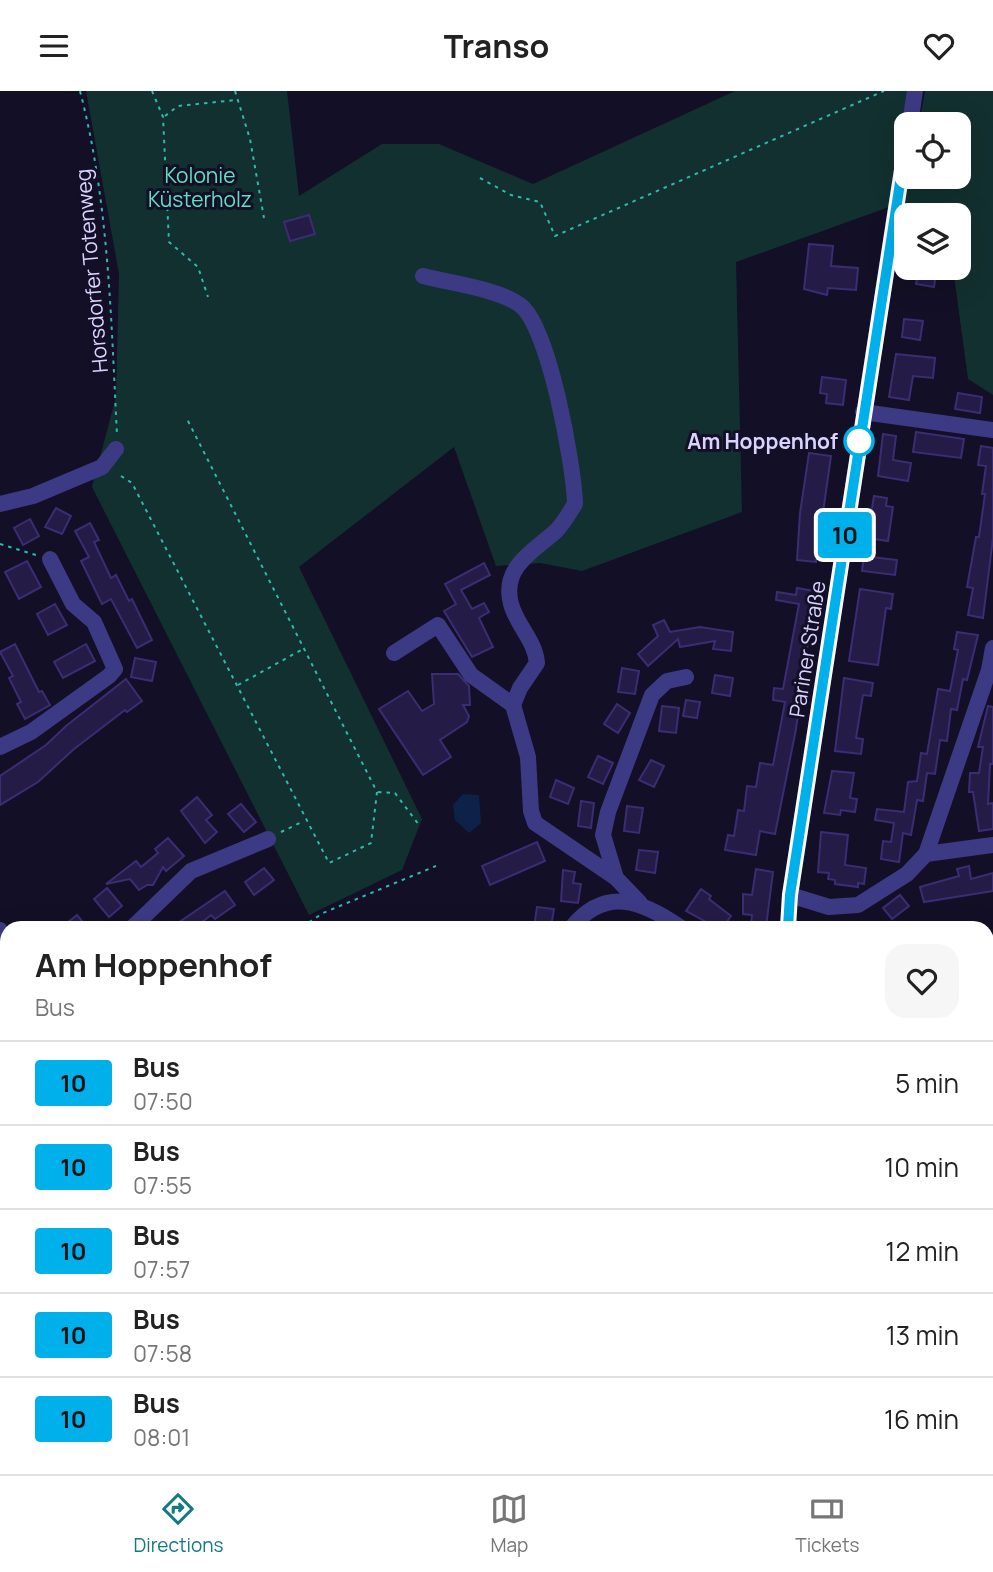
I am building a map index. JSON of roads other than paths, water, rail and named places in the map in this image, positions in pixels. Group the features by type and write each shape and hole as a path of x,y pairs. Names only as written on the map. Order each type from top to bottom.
{"street":[{"path":"912,112 915,91"},
{"name":"Pariner Straße","path":"788,921 790,895 898,189"},
{"path":"423,276 500,296 524,307 533,319 551,374 567,445 575,504 559,528 521,559 509,587 510,603 520,626 532,642 537,663 520,688 513,705"},
{"path":"863,412 993,430"},
{"path":"0,504 33,496 102,467 116,449"},
{"path":"1,743 31,732 115,669 94,622 73,604 50,559"},
{"path":"394,653 438,625 471,675 513,705 528,757 530,811 535,823 616,878 640,903 670,921"},
{"path":"790,895 830,907 858,905 907,874 926,854 989,670 993,648"},
{"path":"616,878 603,835 608,812 652,695 667,681 686,677"},
{"path":"139,921 191,871 268,839"},
{"path":"926,854 993,845"},
{"path":"577,921 583,914 603,904 640,903"}],"water":[{"path":"463,794 479,795 481,823 469,833 455,820 453,805"}],"place":[{"name":"Am Hoppenhof","path":"859,441"}],"park label":[{"name":"Kolonie Küsterholz","path":"200,187"}]}
